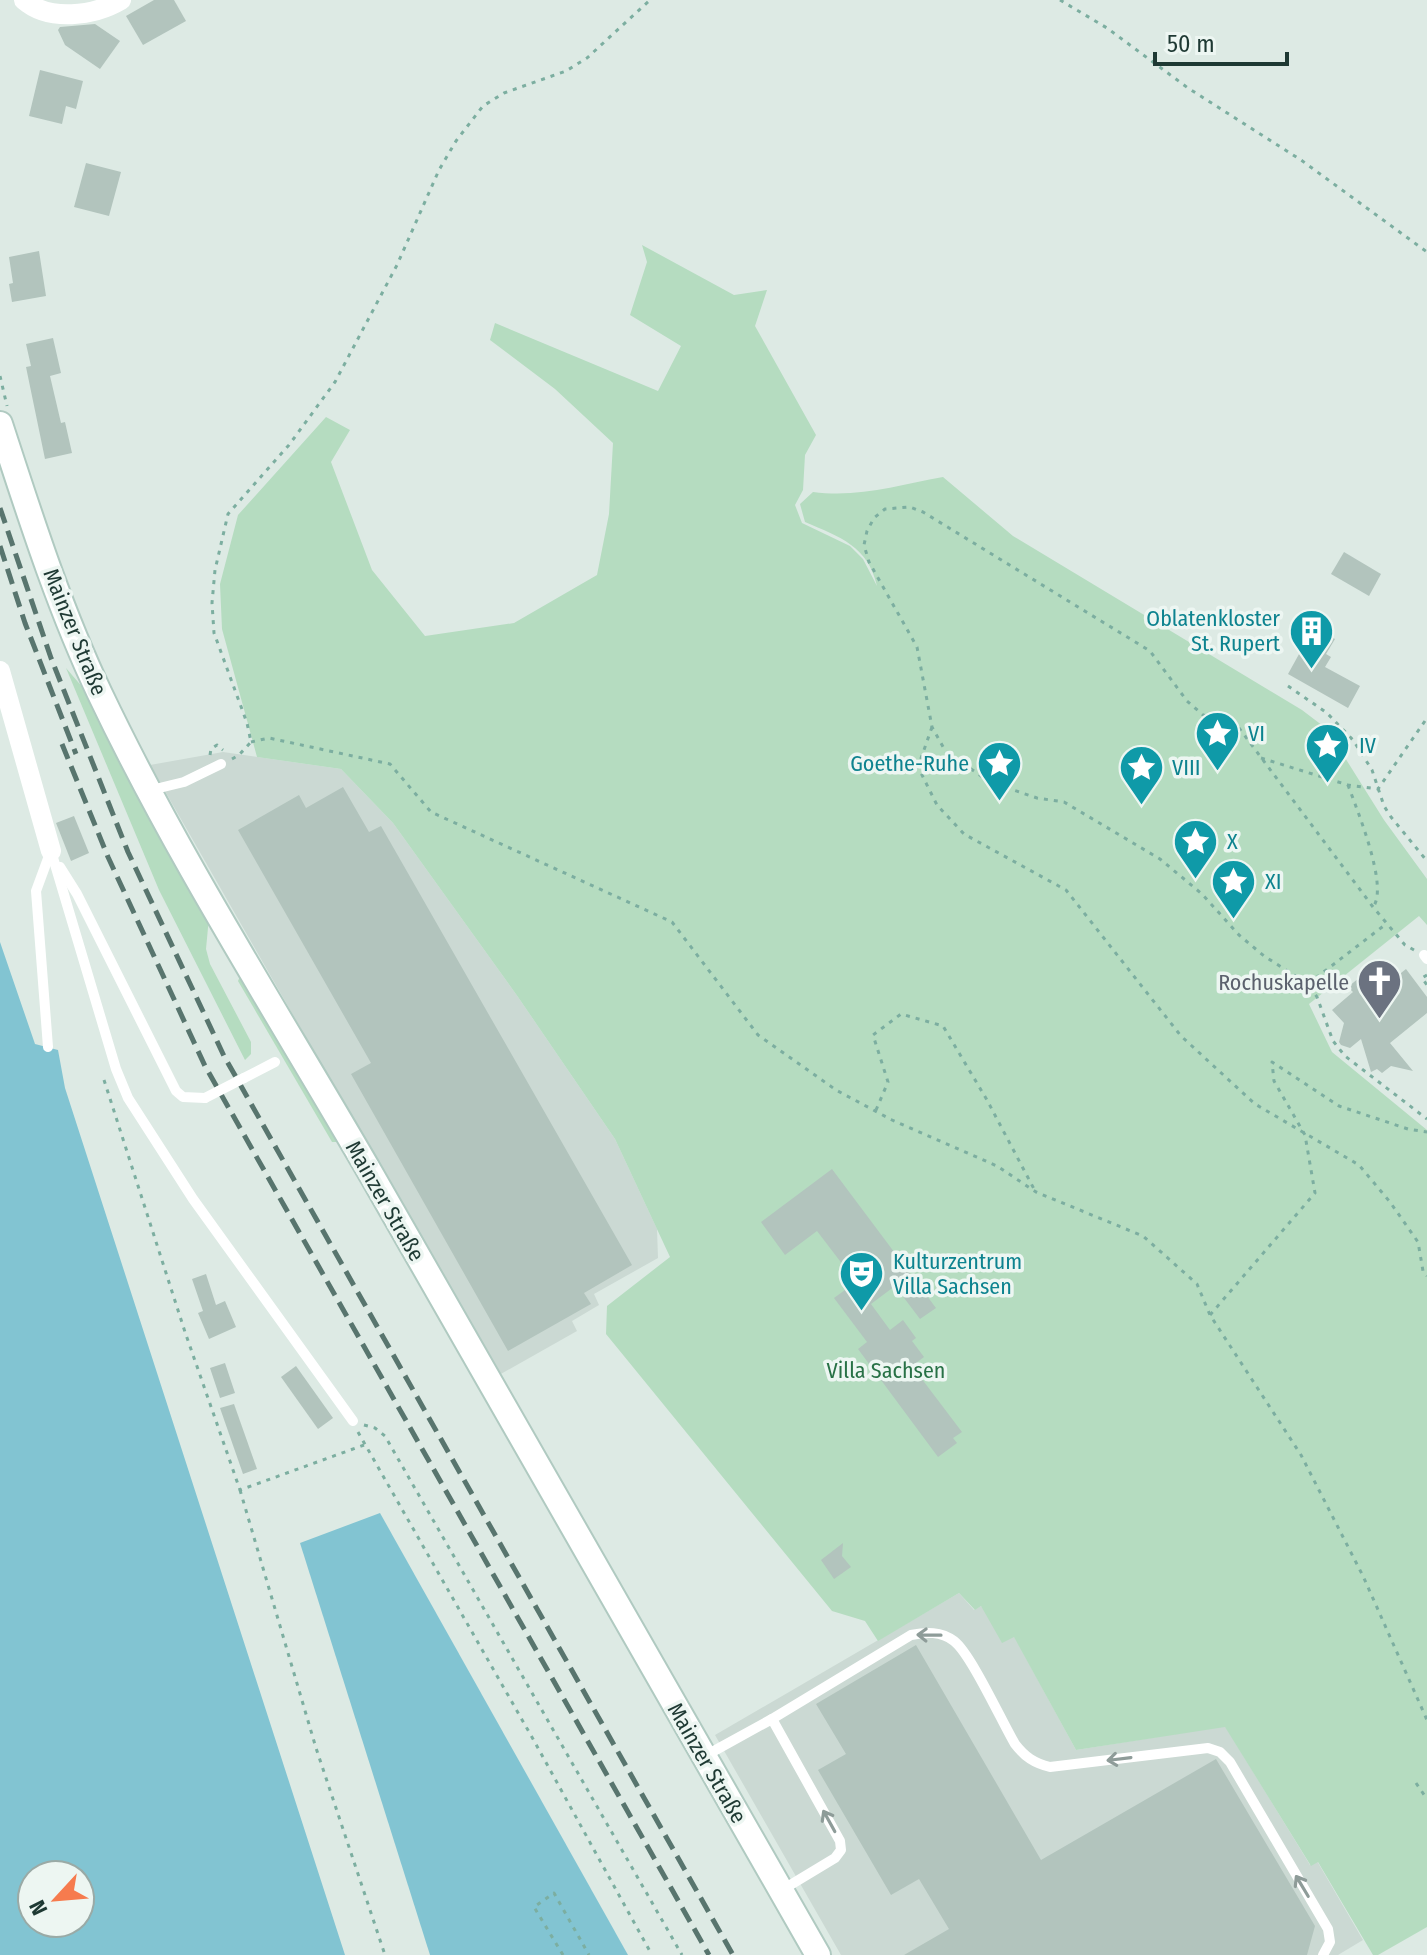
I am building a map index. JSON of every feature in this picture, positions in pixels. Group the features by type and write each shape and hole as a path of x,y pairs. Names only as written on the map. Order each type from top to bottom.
{"main road":[{"name":"Mainzer Straße","path":"0,424 72,630 99,693 149,791 230,937 376,1183 818,1955"}],"street":[{"path":"24,0 51,14 89,11 121,0"},
{"path":"0,671 51,851"}],"lane":[{"path":"149,791 184,782 221,764"},
{"path":"48,1047 36,891 51,851"},
{"path":"51,851 77,894 176,1091 183,1097 205,1098 275,1062"},
{"path":"51,851 116,1069 128,1098 202,1211 353,1421"},
{"path":"703,1757 911,1635 926,1632 943,1635 955,1642 966,1656 1015,1744 1036,1763 1050,1767 1208,1748 1220,1752 1230,1762 1328,1929 1330,1942 1323,1955"},
{"path":"772,1719 840,1841 841,1850 835,1858 781,1891"}],"path":[{"path":"251,742 214,633 212,603 215,570 228,514 289,445 335,382 397,265 439,170 456,141 483,106 504,93 566,71 587,58 650,0"},
{"path":"1060,0 1107,28 1188,88 1301,160 1427,252"},
{"path":"1426,957 1405,945 1386,924 1236,724 1203,715 1187,701 1150,651 923,512 910,507 885,509 874,518 864,545 869,562 917,647 932,727 946,752 990,782 1037,798 1064,802 1160,859 1202,894 1239,935 1264,956 1308,984 1317,997 1333,1041 1345,1056 1427,1119"},
{"path":"1288,686 1341,726 1372,770 1391,817 1427,861"},
{"path":"1378,789 1427,718"},
{"path":"932,727 918,767 937,805 964,834 1066,890 1181,1036 1255,1104 1359,1165 1418,1242 1423,1271 1427,1276"},
{"path":"221,764 239,755 251,742 269,738 390,764 431,812 672,922 758,1035 836,1090 997,1166 1036,1192 1143,1236 1197,1284 1210,1315 1301,1455 1363,1576 1427,1720"},
{"path":"1260,758 1348,785 1378,789"},
{"path":"1348,785 1379,889 1373,907"},
{"path":"1308,984 1386,924"},
{"path":"1427,975 1422,978 1427,985"},
{"path":"875,1111 888,1082 873,1035 901,1014 943,1026 1036,1192"},
{"path":"1210,1315 1315,1193 1305,1135 1274,1081 1272,1062 1339,1106 1408,1129 1427,1132"},
{"path":"101,1070 185,1332 240,1490 316,1748 385,1955"},
{"path":"353,1421 652,1955"},
{"path":"353,1421 375,1428 385,1436 682,1955"},
{"path":"240,1490 364,1445"},
{"path":"1416,1783 1427,1799"},
{"path":"563,1955 534,1907 554,1893 589,1955"}],"shaded area":[{"path":"223,752 341,769 393,823 615,1139 657,1229 658,1258 594,1294 599,1305 572,1321 577,1331 499,1375 150,765"},
{"path":"959,1593 974,1610 981,1606 1014,1636 1076,1750 1225,1726 1310,1865 1317,1861 1363,1940 1338,1955 841,1955 715,1735"}],"green space":[{"name":"Villa Sachsen","path":"642,245 734,295 767,290 755,326 816,435 805,455 803,490 795,505 802,523 850,546 863,559 877,586 873,572 859,552 841,538 805,522 800,504 813,492 863,492 943,477 1013,536 1302,710 1327,729 1384,820 1427,879 1427,925 1419,916 1309,1004 1332,1052 1427,1130 1427,1927 1378,1955 1373,1955 1318,1862 1311,1866 1225,1727 1076,1750 1014,1637 1002,1643 981,1606 975,1610 959,1593 878,1641 865,1621 832,1611 606,1334 607,1306 670,1257 615,1139 393,823 341,769 257,757 222,629 220,584 238,515 326,417 350,430 331,462 372,570 425,636 514,623 597,575 609,514 613,443 555,389 490,340 495,323 658,391 681,346 630,315 647,262"},
{"path":"66,668 84,689 143,805 209,917 206,949 210,964 251,1042 251,1054 245,1060 159,890"},
{"path":"241,974 338,1142 332,1142 238,981"}],"water":[{"path":"0,942 35,1044 58,1050 65,1088 345,1955 0,1955"},
{"path":"380,1513 628,1955 430,1955 300,1543"}],"building":[{"path":"154,0 174,0 186,21 143,45 126,16"},
{"path":"95,24 120,41 100,69 65,45 58,30 60,27"},
{"path":"40,70 83,81 76,109 66,106 62,124 29,116"},
{"path":"86,163 121,172 109,216 74,207"},
{"path":"39,251 46,296 12,302 9,257"},
{"path":"53,338 61,373 50,376 72,453 45,459 26,367 31,366 26,344"},
{"path":"1344,552 1381,574 1369,596 1331,574"},
{"name":"Oblatenkloster St. Rupert","path":"1314,627 1335,639 1326,654 1331,657 1325,667 1360,686 1348,708 1288,674"},
{"path":"343,787 369,832 381,826 632,1265 584,1293 591,1304 508,1351 351,1074 371,1063 238,830 299,795 306,808"},
{"path":"74,816 89,853 71,861 56,823"},
{"name":"Rochuskapelle","path":"1371,968 1386,985 1406,969 1427,997 1427,1013 1390,1043 1413,1071 1391,1066 1382,1073 1377,1069 1371,1072 1361,1039 1350,1048 1339,1042 1344,1023 1332,1010 1353,992 1348,987"},
{"name":"Kulturzentrum Villa Sachsen","path":"832,1169 936,1308 920,1319 895,1286 871,1304 890,1330 903,1320 916,1338 912,1341 924,1357 912,1366 962,1432 953,1438 957,1443 938,1457 858,1349 867,1342 834,1298 856,1282 817,1231 785,1255 761,1222"},
{"path":"206,1274 216,1305 225,1301 236,1327 209,1339 198,1313 203,1311 192,1279"},
{"path":"225,1363 235,1393 220,1398 210,1368"},
{"path":"296,1366 333,1418 318,1429 281,1377"},
{"path":"234,1404 257,1469 243,1474 220,1408"},
{"path":"843,1543 842,1556 851,1567 834,1579 821,1560"},
{"path":"916,1645 1041,1860 1216,1759 1315,1926 1307,1955 904,1955 949,1929 919,1879 891,1895 818,1770 846,1754 816,1704"}],"railway":[{"path":"0,508 51,658 128,852 224,1056 733,1955"},
{"path":"0,546 25,623 76,754"},
{"path":"62,744 108,857 205,1066 709,1955"}],"place":[{"name":"Oblatenkloster St. Rupert","path":"1311,670"},
{"name":"VI","path":"1217,772"},
{"name":"IV","path":"1328,784"},
{"name":"Goethe-Ruhe","path":"1000,802"},
{"name":"VIII","path":"1141,806"},
{"name":"X","path":"1196,880"},
{"name":"XI","path":"1234,920"},
{"name":"Rochuskapelle","path":"1380,1021"},
{"name":"Kulturzentrum Villa Sachsen","path":"862,1313"}]}
